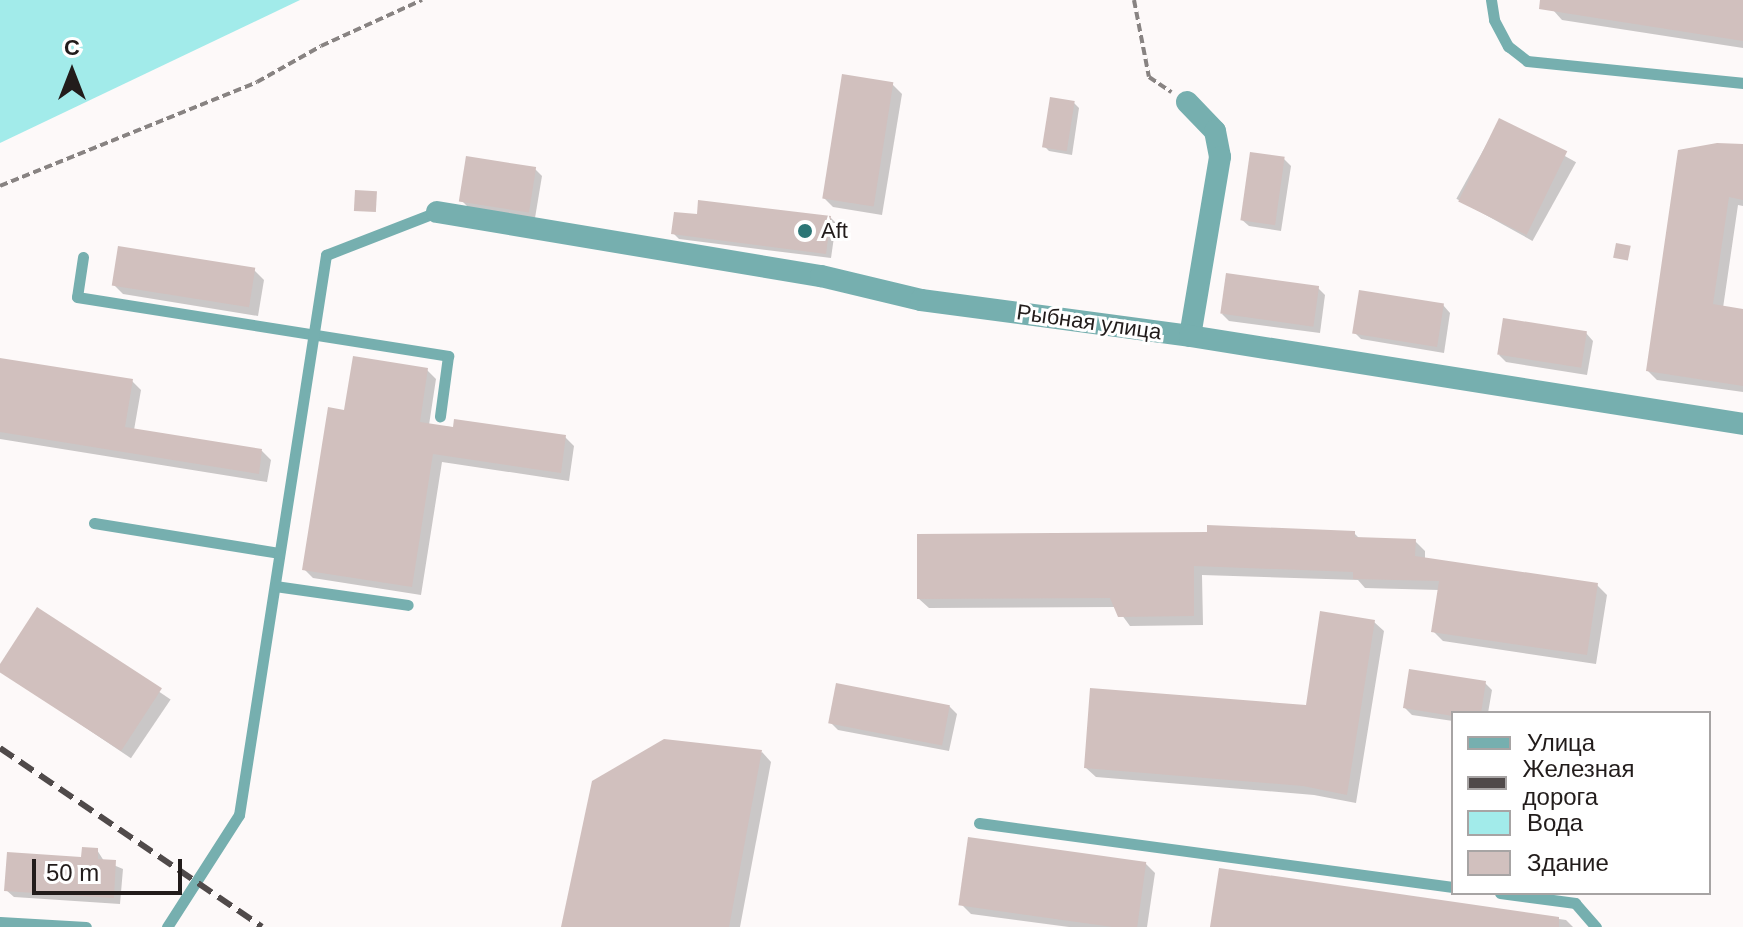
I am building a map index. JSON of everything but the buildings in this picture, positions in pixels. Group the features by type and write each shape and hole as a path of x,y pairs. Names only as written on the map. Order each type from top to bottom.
{"street":[{"path":"1187,102 1215,131 1220,157 1190,336"},
{"name":"Рыбная улица","path":"437,212 821,276 921,300 1190,336 1743,424"}],"lane":[{"path":"1491,0 1494,20 1508,46 1527,61 1743,83"},
{"path":"167,927 239,815 311,332 326,255 437,212"},
{"path":"83,257 77,297 448,356 440,416"},
{"path":"94,523 279,553"},
{"path":"275,586 408,605"},
{"path":"979,823 1451,887"},
{"path":"1515,895 1575,903 1596,927"},
{"path":"0,922 86,927"}],"path":[{"path":"0,186 257,82 321,46 422,0"},
{"path":"1134,0 1149,77 1187,102"}],"water":[{"path":"0,0 300,0 0,143"}],"railway":[{"path":"0,748 262,927"}],"place":[{"name":"Aft","path":"805,231"}]}
